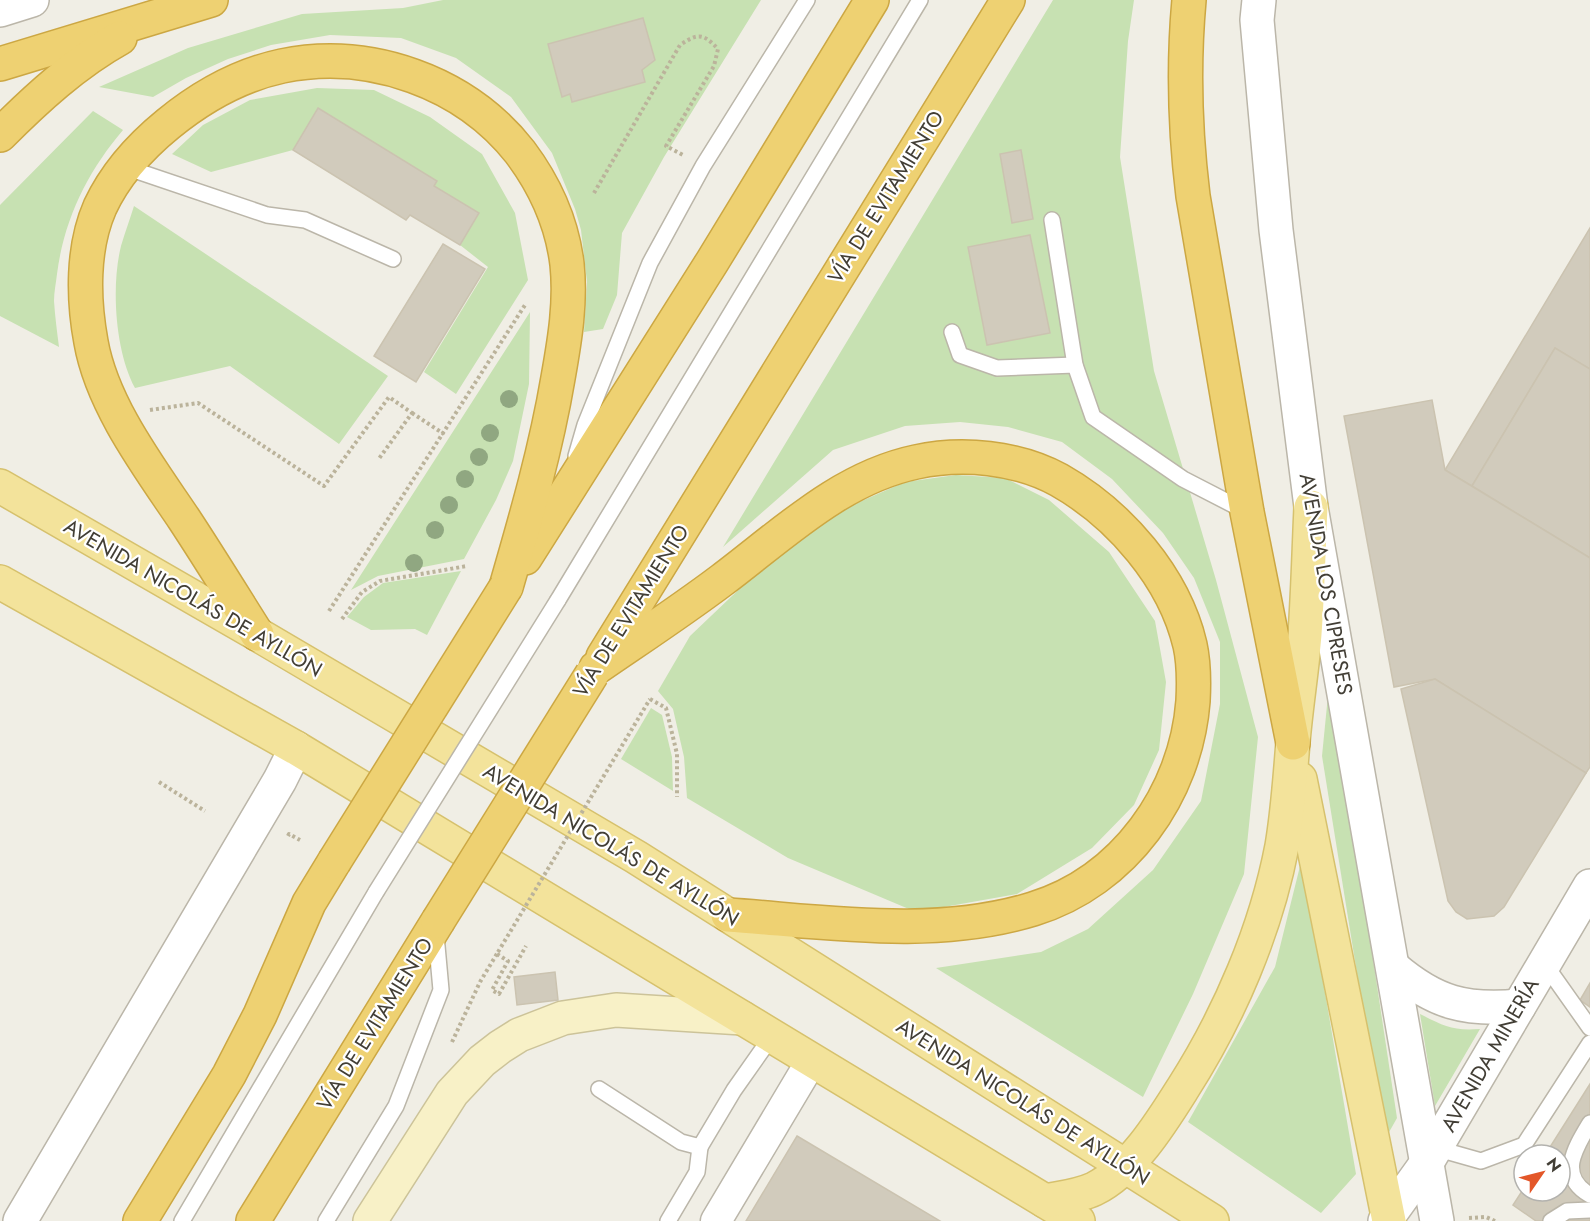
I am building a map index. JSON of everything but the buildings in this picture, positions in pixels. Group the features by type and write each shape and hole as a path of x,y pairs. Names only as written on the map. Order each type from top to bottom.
{"highway":[{"path":"0,64 211,0"},
{"path":"140,1221 229,1075 260,1015 309,903 506,587 565,497 872,0"},
{"name":"VÍA DE EVITAMIENTO","path":"253,1221 1008,0"},
{"path":"1189,0 1185,99 1188,158 1199,235 1247,512 1293,743"},
{"path":"0,135 67,74 113,43 161,16"},
{"path":"257,634 124,426 96,367 86,306 88,249 101,206 125,167 160,131 207,96 258,73 284,66 318,62 384,67 435,84 459,96 486,116 509,139 530,165 554,212 567,263 568,314 551,421 506,587"},
{"path":"594,671 691,603 831,497 860,480 918,461 972,457 999,460 1057,479 1088,499 1116,523 1149,561 1175,603 1184,624 1193,667 1192,706 1185,751 1178,772 1151,820 1119,858 1084,885 1034,909 966,922 877,925 728,915"}],"main road":[{"name":"AVENIDA NICOLÁS DE AYLLÓN","path":"0,486 636,857 1212,1221"},
{"path":"1045,1202 1094,1189 1125,1166 1158,1128 1193,1073 1221,1020 1243,971 1265,911 1281,847 1290,795 1293,743 1305,634 1311,507"},
{"path":"0,582 296,748 1078,1221"},
{"path":"1293,743 1387,1220"},
{"path":"370,1221 452,1093 482,1061 519,1035 563,1017 616,1010 742,1018"}],"street":[{"path":"0,10 32,0"},
{"name":"AVENIDA LOS CIPRESES","path":"1259,0 1257,20 1276,230 1311,507 1430,1156"},
{"path":"20,1221 296,748"},
{"name":"AVENIDA MINERÍA","path":"1387,1220 1430,1156 1590,886"},
{"path":"1394,968 1415,986 1456,1004 1492,1008 1519,1006"},
{"path":"716,1221 812,1060"},
{"path":"1430,1156 1452,1219"}],"lane":[{"path":"565,497 585,425 650,263 703,166 807,0"},
{"path":"182,1221 376,892 558,600 920,0"},
{"path":"125,167 267,215 305,220 393,259"},
{"path":"1052,220 1075,365 1093,417 1183,479 1247,512"},
{"path":"952,332 960,355 997,368 1075,365"},
{"path":"326,1221 396,1106 441,990 437,924"},
{"path":"1544,963 1590,1028"},
{"path":"668,1221 697,1172 700,1147 734,1090 772,1036"},
{"path":"1430,1156 1481,1161 1524,1145 1590,1043"},
{"path":"598,1089 681,1142 700,1147"},
{"path":"1590,1123 1575,1147 1570,1163 1575,1182 1581,1190 1590,1195"},
{"path":"1551,1221 1567,1211 1590,1210"}],"path":[{"path":"594,193 680,45 694,36 707,38 718,50 714,66 666,146 683,155"},
{"path":"329,611 525,304"},
{"path":"144,411 198,403 324,486 389,397 444,434"},
{"path":"378,460 412,413"},
{"path":"342,619 362,592 380,581 467,566"},
{"path":"526,945 499,994 492,990 508,961 497,954 498,952 650,699 666,708 677,754 677,797"},
{"path":"159,782 205,811"},
{"path":"1452,1219 1486,1217 1495,1221"}],"green space":[{"path":"443,0 761,0 664,157 622,233 617,295 603,329 584,332 587,282 581,230 552,153 511,97 456,58 401,38 330,35 271,45 228,59 186,78 153,97 99,87 188,48 302,14 403,8"},
{"path":"1053,0 1134,0 1128,41 1120,157 1154,371 1216,580 1258,737 1244,874 1193,994 1143,1097 936,968 1041,952 1088,929 1153,870 1201,801 1220,704 1220,642 1194,578 1163,533 1112,479 1062,442 1008,427 960,422 905,426 833,450 723,547"},
{"path":"317,88 374,90 430,117 482,154 515,213 528,280 456,394 424,372 488,267 460,245 478,214 434,186 437,181 293,150 211,172 172,154 203,125 250,100"},
{"path":"93,111 123,130 89,179 65,234 54,298 59,347 0,316 0,205"},
{"path":"134,206 388,376 339,444 230,366 135,388 123,356 116,299 121,246"},
{"path":"530,312 529,384 513,461 496,500 464,559 378,576 351,590"},
{"path":"956,475 1005,478 1049,500 1109,552 1155,621 1166,682 1159,750 1134,805 1092,848 1017,894 916,912 788,858 687,798 684,757 673,709 658,691 690,636 772,558 848,507 905,482"},
{"path":"461,571 427,635 415,629 371,630 347,617 364,597 383,583"},
{"path":"1330,675 1397,1118 1384,1141 1322,756"},
{"path":"651,708 662,715 672,757 673,791 621,759"},
{"path":"1302,858 1356,1174 1321,1213 1188,1122 1275,967"},
{"path":"1420,1014 1448,1027 1480,1029 1435,1106"}]}
